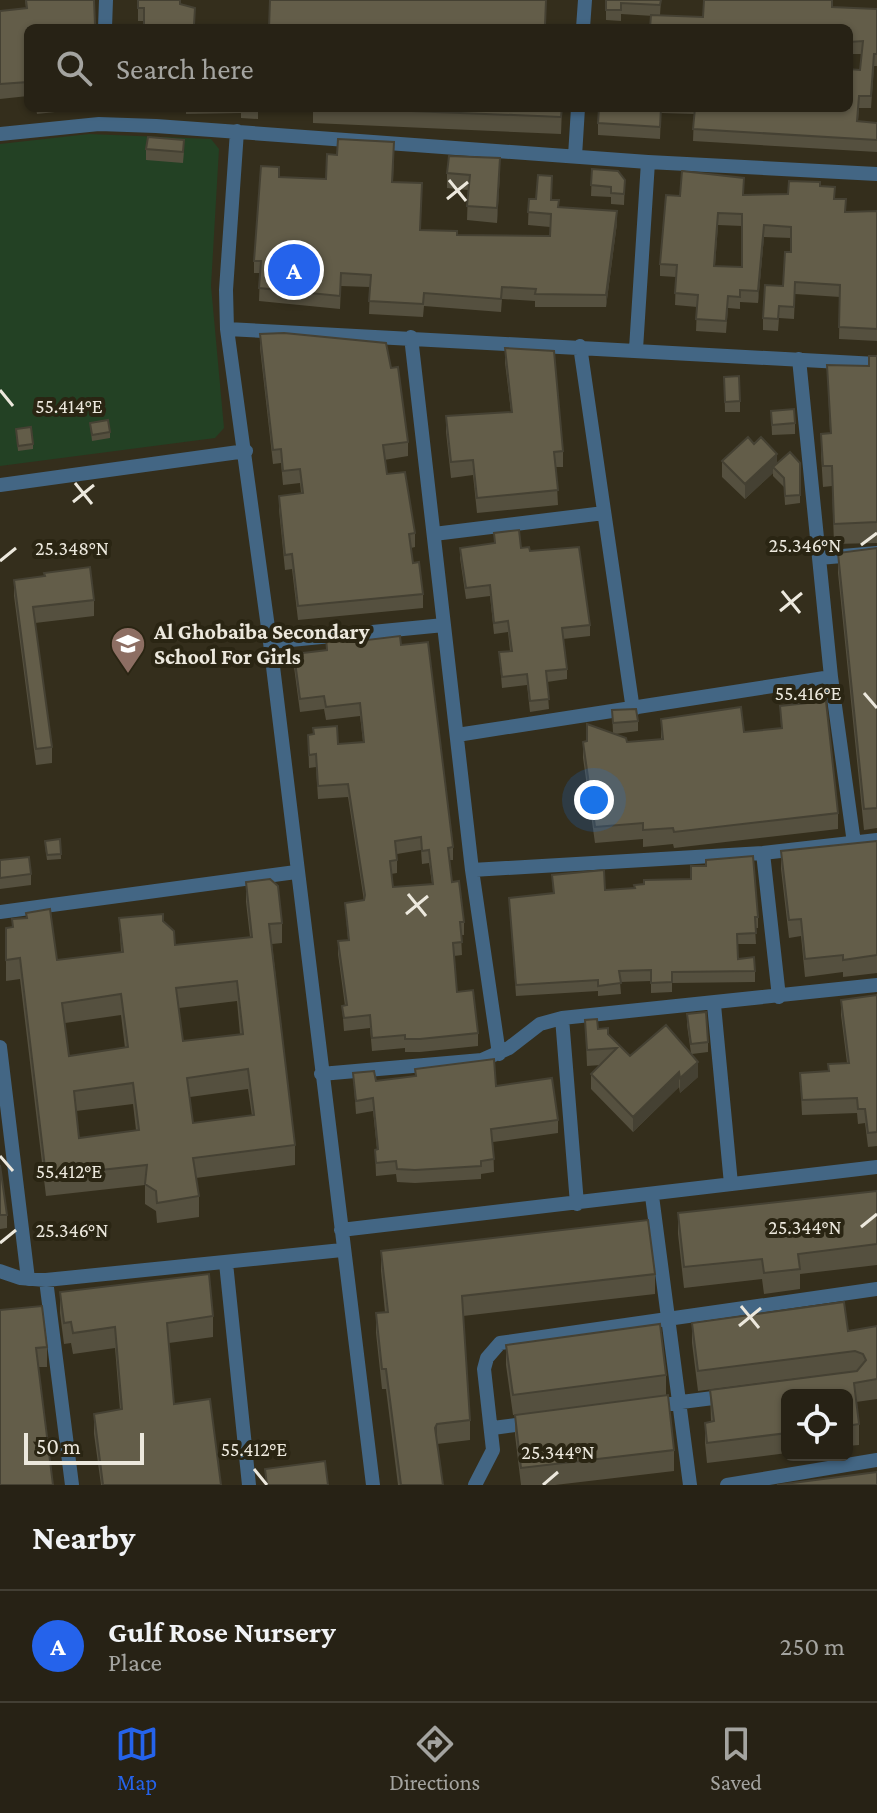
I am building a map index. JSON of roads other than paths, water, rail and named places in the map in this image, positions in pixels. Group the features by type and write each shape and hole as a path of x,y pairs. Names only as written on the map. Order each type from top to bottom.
{"street":[{"path":"105,24 106,0"},
{"path":"583,24 585,0"},
{"path":"99,124 100,112"},
{"path":"575,156 578,112"},
{"path":"0,134 99,124 237,131 648,162 877,174"},
{"path":"237,131 226,290 227,329 246,451 373,1485"},
{"path":"636,349 648,162"},
{"path":"227,329 877,364"},
{"path":"411,337 472,870 499,1054"},
{"path":"580,346 633,710"},
{"path":"799,359 831,677 854,843"},
{"path":"0,485 246,451"},
{"path":"434,534 604,513"},
{"path":"819,558 877,553"},
{"path":"270,642 444,625"},
{"path":"457,735 831,677"},
{"path":"472,870 763,853 877,840"},
{"path":"763,853 779,997"},
{"path":"0,912 296,872"},
{"path":"321,1074 473,1061 499,1054 540,1024 562,1018 714,1005 877,985"},
{"path":"714,1005 731,1184"},
{"path":"562,1018 577,1204"},
{"path":"0,1047 2,1085 28,1279"},
{"path":"341,1230 652,1196 877,1167"},
{"path":"652,1196 690,1485"},
{"path":"0,1271 28,1279 46,1280 342,1250"},
{"path":"226,1263 249,1485"},
{"path":"46,1280 72,1485"},
{"path":"475,1485 493,1450 493,1428 484,1369 492,1349 500,1343 877,1289"},
{"path":"633,1409 739,1395"},
{"path":"493,1428 539,1421"},
{"path":"727,1485 877,1460"}],"place":[{"name":"Gulf Rose Nursery","path":"294,270"},
{"name":"Al Ghobaiba Secondary School For Girls","path":"128,675"}]}
